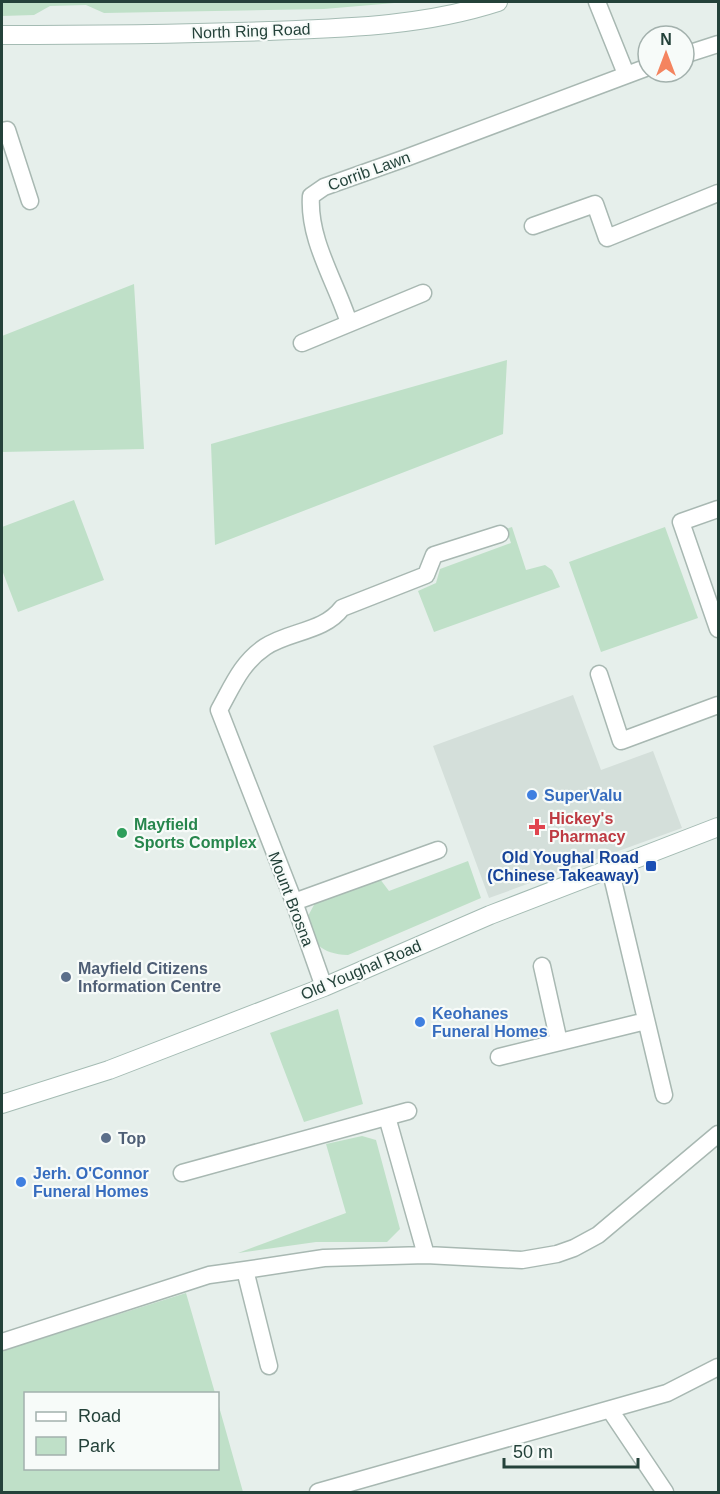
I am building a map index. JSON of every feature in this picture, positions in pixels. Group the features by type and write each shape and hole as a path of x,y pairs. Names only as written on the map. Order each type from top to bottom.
{"street":[{"name":"North Ring Road","path":"2,36 175,34 376,26 443,16 498,2"},
{"path":"597,2 626,75 636,71"},
{"path":"696,51 718,44"},
{"name":"Corrib Lawn","path":"349,323 324,260 310,213 311,196 324,187 626,75"},
{"path":"2,131 7,130 30,201"},
{"path":"533,226 595,204 607,238 718,194"},
{"path":"302,343 423,293"},
{"path":"718,508 681,522 718,629"},
{"name":"Mount Brosna","path":"324,987 294,902 219,710 243,666 266,646 334,618 342,608 426,575 434,555 500,534"},
{"path":"599,674 621,741 718,705"},
{"name":"Old Youghal Road","path":"2,1104 109,1070 324,987 490,915 718,827"},
{"path":"294,902 438,850"},
{"path":"610,868 664,1095"},
{"path":"542,966 559,1042"},
{"path":"499,1057 646,1021"},
{"path":"182,1173 408,1111"},
{"path":"387,1117 426,1255"},
{"path":"2,1342 209,1275 246,1269 324,1258 426,1255 538,1259 574,1248 598,1235 718,1134"},
{"path":"246,1269 269,1366"},
{"path":"318,1492 667,1393 718,1367"},
{"path":"610,1410 664,1492"}],"shaded area":[{"path":"573,695 601,770 653,751 682,828 489,898 433,746"}],"green space":[{"path":"2,2 406,2 324,9 104,13 86,5 50,6 34,15 2,16"},
{"path":"134,284 144,449 2,452 2,336"},
{"path":"507,360 503,434 215,545 211,444"},
{"path":"74,500 104,580 18,612 2,570 2,527"},
{"path":"512,527 526,570 545,565 552,570 560,587 434,632 418,591 436,583 440,569 511,543 506,529"},
{"path":"665,527 698,618 601,652 569,562"},
{"path":"468,861 481,898 348,955 324,949 314,940 308,916 315,903 380,879 389,891"},
{"path":"338,1009 363,1104 304,1122 270,1033"},
{"path":"362,1136 376,1140 400,1229 387,1242 316,1242 238,1253 346,1213 326,1144"},
{"path":"186,1293 215,1392 24,1392 24,1470 219,1470 219,1407 243,1492 2,1492 2,1351"}],"place":[{"name":"SuperValu","path":"532,795"},
{"name":"Hickey's Pharmacy","path":"537,827"},
{"name":"Mayfield Sports Complex","path":"122,833"},
{"name":"Old Youghal Road (Chinese Takeaway)","path":"651,866"},
{"name":"Mayfield Citizens Information Centre","path":"66,977"},
{"name":"Keohanes Funeral Homes","path":"420,1022"},
{"name":"Top","path":"106,1138"},
{"name":"Jerh. O'Connor Funeral Homes","path":"21,1182"}]}
